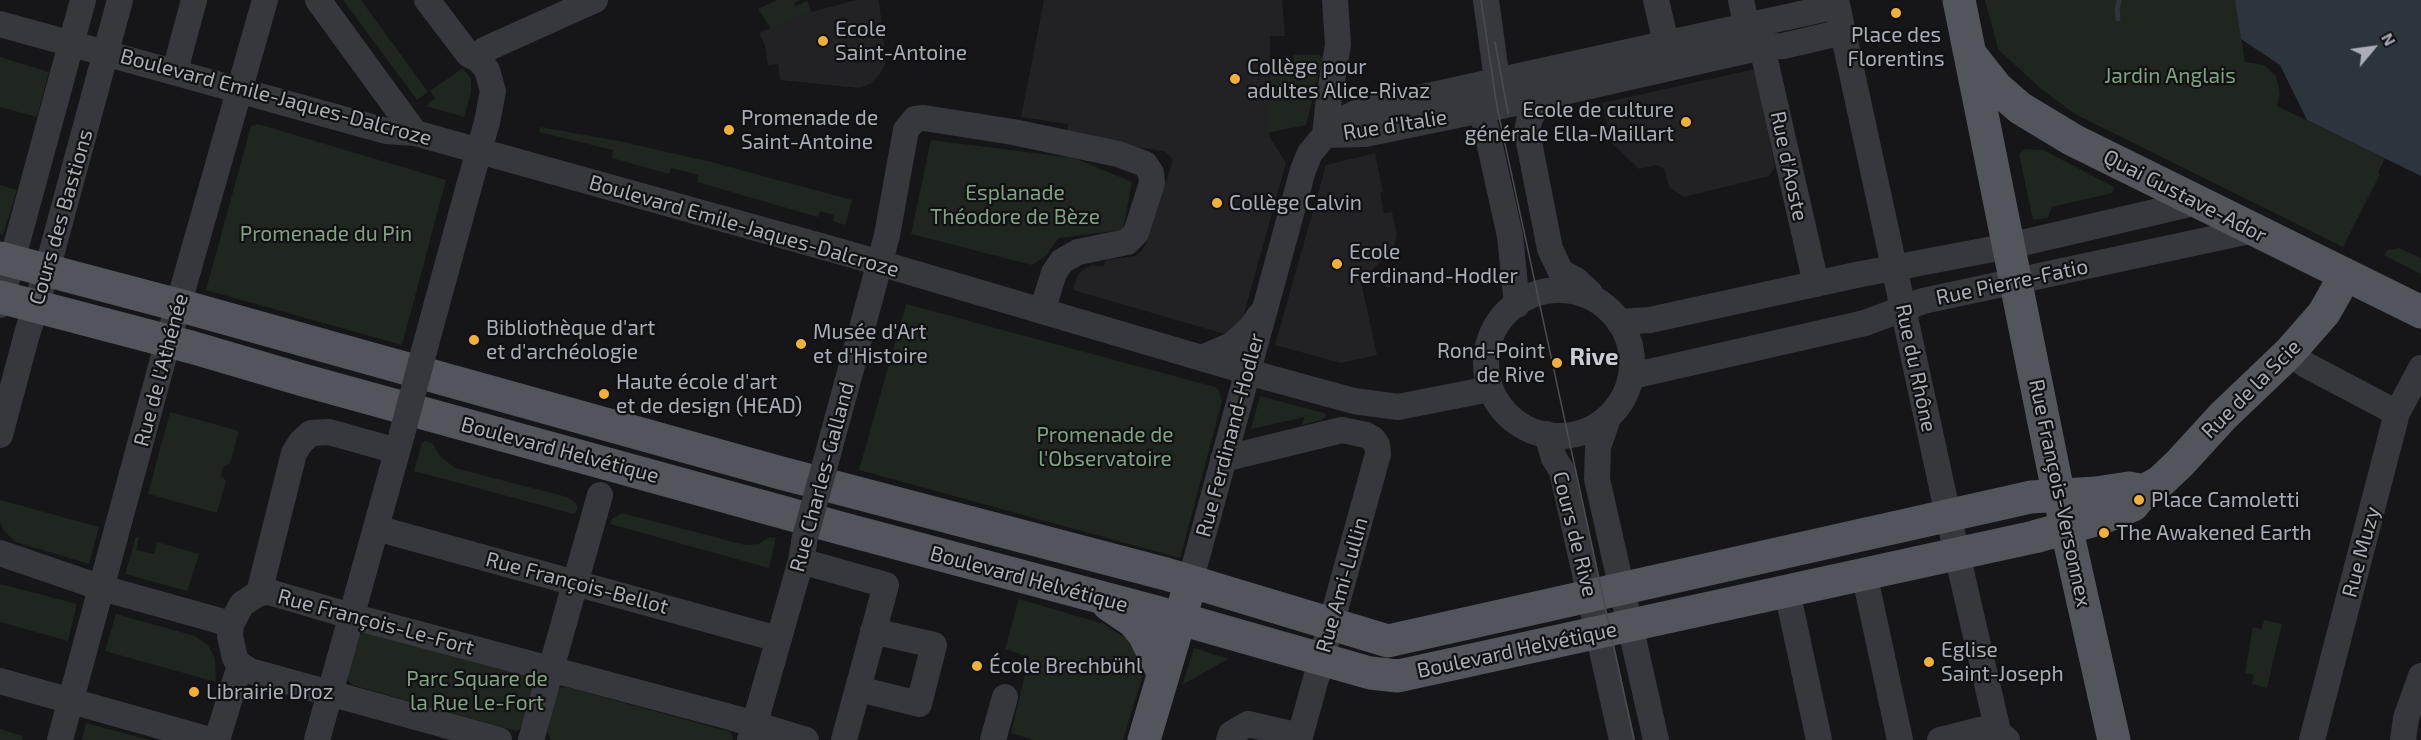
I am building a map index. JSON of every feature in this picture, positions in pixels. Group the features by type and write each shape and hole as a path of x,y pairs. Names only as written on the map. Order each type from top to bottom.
{"main road":[{"name":"Rue François-Versonnex","path":"1959,0 2059,495 2114,740"},
{"name":"Quai Gustave-Ador","path":"1970,52 1997,88 2020,108 2073,140 2421,312"},
{"name":"Boulevard Helvétique","path":"6,259 450,382 1190,582 1379,639 1398,640 2031,497 2059,495"},
{"name":"Rue de la Scie","path":"2144,491 2160,482 2180,463 2223,416 2289,352 2324,313 2345,276"},
{"name":"Boulevard Helvétique","path":"1,300 168,341 303,380 1096,596 1370,674 1398,676 2067,528"},
{"path":"2059,495 2129,488 2144,491 2133,505 2102,518 2067,528"},
{"name":"Rue Ferdinand-Hodler","path":"1144,740 1190,582"},
{"path":"1096,596 1133,621 1144,634 1162,676"}],"street":[{"name":"Cours des Bastions","path":"1,300 6,259 83,0"},
{"name":"Cours des Bastions","path":"0,435 120,0"},
{"path":"175,71 194,0"},
{"name":"Rue de l'Athénée","path":"60,740 168,341 265,0"},
{"path":"318,0 415,133"},
{"path":"427,0 468,54 487,52 595,0"},
{"path":"1325,135 1338,45 1335,0"},
{"path":"1486,0 1497,80 1482,110 1510,236 1516,304"},
{"path":"1656,0 1666,43"},
{"name":"Rue d'Italie","path":"1325,135 1344,119 1360,111 1666,43 1744,12 1837,3"},
{"name":"Rue du Rhône","path":"1837,3 1948,516 1992,705 1989,714 1996,736"},
{"name":"Boulevard Emile-Jaques-Dalcroze","path":"0,24 107,51 387,131 415,133 1354,401 1398,407 1490,389"},
{"name":"Rue d'Italie","path":"1325,135 1365,134 1762,47 1783,46 1843,32"},
{"name":"Rue d'Aoste","path":"1762,47 1815,284"},
{"path":"317,740 487,122 493,91 487,69 487,52"},
{"path":"1540,97 1529,121 1527,132 1550,249 1561,272 1576,280 1601,303 1619,322 1632,351 1632,376 1624,394 1608,418 1596,426 1577,432 1547,434 1519,426 1500,407 1490,389 1485,365 1490,336 1502,317 1516,304 1541,294 1567,291 1587,295 1601,303"},
{"name":"Rue Charles-Galland","path":"752,732 887,235 906,130 915,119 924,118 944,123 1013,132 1097,149 1139,160 1149,168 1152,183 1132,238 1121,244 1078,252 1062,261 1054,273 1042,311"},
{"name":"Rue Ferdinand-Hodler","path":"1190,582 1303,170 1310,153 1325,135"},
{"name":"Rue Pierre-Fatio","path":"1619,322 1650,320 1815,284 2009,246 2198,202"},
{"name":"Rue Pierre-Fatio","path":"1632,376 1865,323 1904,308 2016,281 2254,230"},
{"path":"1202,358 1219,352 1239,340 1264,310"},
{"path":"2289,352 2306,364 2397,413"},
{"name":"Rue Muzy","path":"2312,740 2397,413 2421,368"},
{"name":"Cours de Rive","path":"1608,418 1598,447 1597,479 1656,740"},
{"name":"Rue Ami-Lullin","path":"1223,459 1342,430 1366,435 1373,439 1378,454 1299,738"},
{"path":"399,442 329,432 317,432 305,437 294,453 259,593 242,604 231,624 232,647 240,665 250,671 330,693 430,731 499,740"},
{"name":"Cours de Rive","path":"1547,434 1554,458 1562,471 1622,740"},
{"path":"531,740 600,495"},
{"name":"Rue François-Bellot","path":"376,528 778,639"},
{"path":"803,551 886,585 844,740"},
{"path":"0,553 102,588 231,624"},
{"path":"1864,573 1900,740"},
{"path":"1787,591 1819,740"},
{"name":"Rue François-Le-Fort","path":"259,593 269,592 551,670 752,732 806,740"},
{"path":"858,689 919,704 934,645 873,631"},
{"path":"217,740 240,665"},
{"path":"2403,740 2406,718 2421,676"},
{"path":"0,681 210,740"},
{"path":"993,740 1005,697"},
{"path":"1229,740 1231,734 1248,724 1299,738"},
{"path":"1940,740 1996,736"}],"shaded area":[{"name":"Ecole Saint-Antoine","path":"857,0 879,0 885,56 885,65 880,74 870,84 859,88 780,80 778,64 768,65 765,45 759,33 811,12"},
{"name":"Collège Calvin","path":"1044,0 1282,0 1285,36 1270,36 1269,136 1286,163 1242,321 1235,337 1073,290 1078,274 1084,269 1092,265 1103,267 1106,260 1134,256 1141,252 1147,242 1173,159 1164,151 1067,137 1068,124 1021,117"},
{"path":"2235,0 2421,0 2421,176 2307,120 2280,65 2241,39"},
{"name":"Ecole de culture générale Ella-Maillart","path":"1755,69 1775,167 1769,176 1684,197 1669,187 1664,168 1656,165 1639,169 1611,142 1602,103"},
{"name":"Ecole Ferdinand-Hodler","path":"1375,153 1383,192 1380,193 1384,213 1392,212 1397,235 1394,247 1361,282 1377,355 1341,363 1275,345 1326,165"}],"green space":[{"path":"343,0 361,0 428,92 417,100"},
{"path":"777,0 801,0 794,3 796,6 807,1 811,12 771,29 758,9"},
{"name":"Jardin Anglais","path":"1985,0 2235,0 2245,62 2264,65 2276,76 2280,93 2277,106 2385,158 2378,173 2380,174 2343,247 2075,114 2040,88 1998,49"},
{"path":"1294,55 1319,55 1323,58 1306,125 1267,133 1270,68 1293,68"},
{"path":"0,57 49,72 37,117 0,107"},
{"path":"463,68 471,79 471,92 464,117 426,106 435,98 430,91"},
{"name":"Promenade du Pin","path":"258,124 446,180 402,345 206,290 251,126"},
{"path":"540,127 619,141 711,162 852,200 845,225 833,221 834,215 820,211 818,217 697,182 698,175 671,168 669,174 612,158 613,150 539,132"},
{"name":"Esplanade Théodore de Bèze","path":"931,140 1074,158 1132,182 1123,230 1058,238 1047,255 1032,265 911,234"},
{"path":"2025,149 2043,150 2114,187 2112,193 2052,207 2048,218 2033,220 2019,154"},
{"path":"0,185 17,190 3,235 0,234"},
{"path":"2399,248 2421,258 2421,274 2384,255 2388,250"},
{"name":"Promenade de l'Observatoire","path":"906,304 1215,387 1222,401 1180,558 859,470"},
{"path":"1260,396 1327,415 1322,420 1301,425 1305,417 1251,429"},
{"path":"170,412 239,431 230,463 223,467 221,476 226,481 217,513 148,494"},
{"path":"425,441 432,443 441,457 455,468 567,497 576,503 578,508 574,514 414,471 422,443"},
{"path":"0,500 99,527 89,564 16,542 3,530 0,521"},
{"path":"622,513 745,545 758,544 770,537 776,538 769,568 610,524 612,519"},
{"path":"136,537 139,537 136,550 154,554 157,542 199,554 187,591 125,574"},
{"path":"0,584 77,604 68,641 0,622"},
{"path":"1019,599 1104,624 1138,646 1145,668 1123,740 1033,740 1011,733 1029,657 1005,649"},
{"path":"116,614 195,636 208,645 215,659 216,682 105,651"},
{"path":"2264,620 2282,624 2267,688 2252,684 2254,675 2245,673 2253,627 2262,629"},
{"name":"Parc Square de la Rue Le-Fort","path":"367,632 531,677 535,685 524,726 516,731 352,685 347,678 359,635"},
{"path":"1194,648 1228,659 1182,685"},
{"name":"Parc Square de la Rue Le-Fort","path":"566,687 731,732 733,740 551,740 547,731 558,689"},
{"path":"86,723 142,738 149,740 82,740"},
{"path":"0,729 23,736 22,740 0,740"}],"waterway":[{"path":"2118,19 2119,0"}],"tram line":[{"path":"1481,0 1497,107 1634,740"},
{"path":"1495,42 1508,113"}],"place":[{"name":"Place des Florentins","path":"1896,13"},
{"name":"Ecole Saint-Antoine","path":"823,41"},
{"name":"Collège pour adultes Alice-Rivaz","path":"1235,79"},
{"name":"Ecole de culture générale Ella-Maillart","path":"1686,122"},
{"name":"Promenade de Saint-Antoine","path":"729,130"},
{"name":"Collège Calvin","path":"1217,203"},
{"name":"Ecole Ferdinand-Hodler","path":"1337,264"},
{"name":"Bibliothèque d'art et d'archéologie","path":"474,340"},
{"name":"Musée d'Art et d'Histoire","path":"801,344"},
{"name":"Rond-Point de Rive","path":"1557,363"},
{"name":"Haute école d'art et de design (HEAD)","path":"604,394"},
{"name":"Place Camoletti","path":"2139,500"},
{"name":"The Awakened Earth","path":"2104,533"},
{"name":"Eglise Saint-Joseph","path":"1929,662"},
{"name":"École Brechbühl","path":"977,666"},
{"name":"Librairie Droz","path":"194,692"}],"district":[{"name":"Rive","path":"1594,357"}]}
